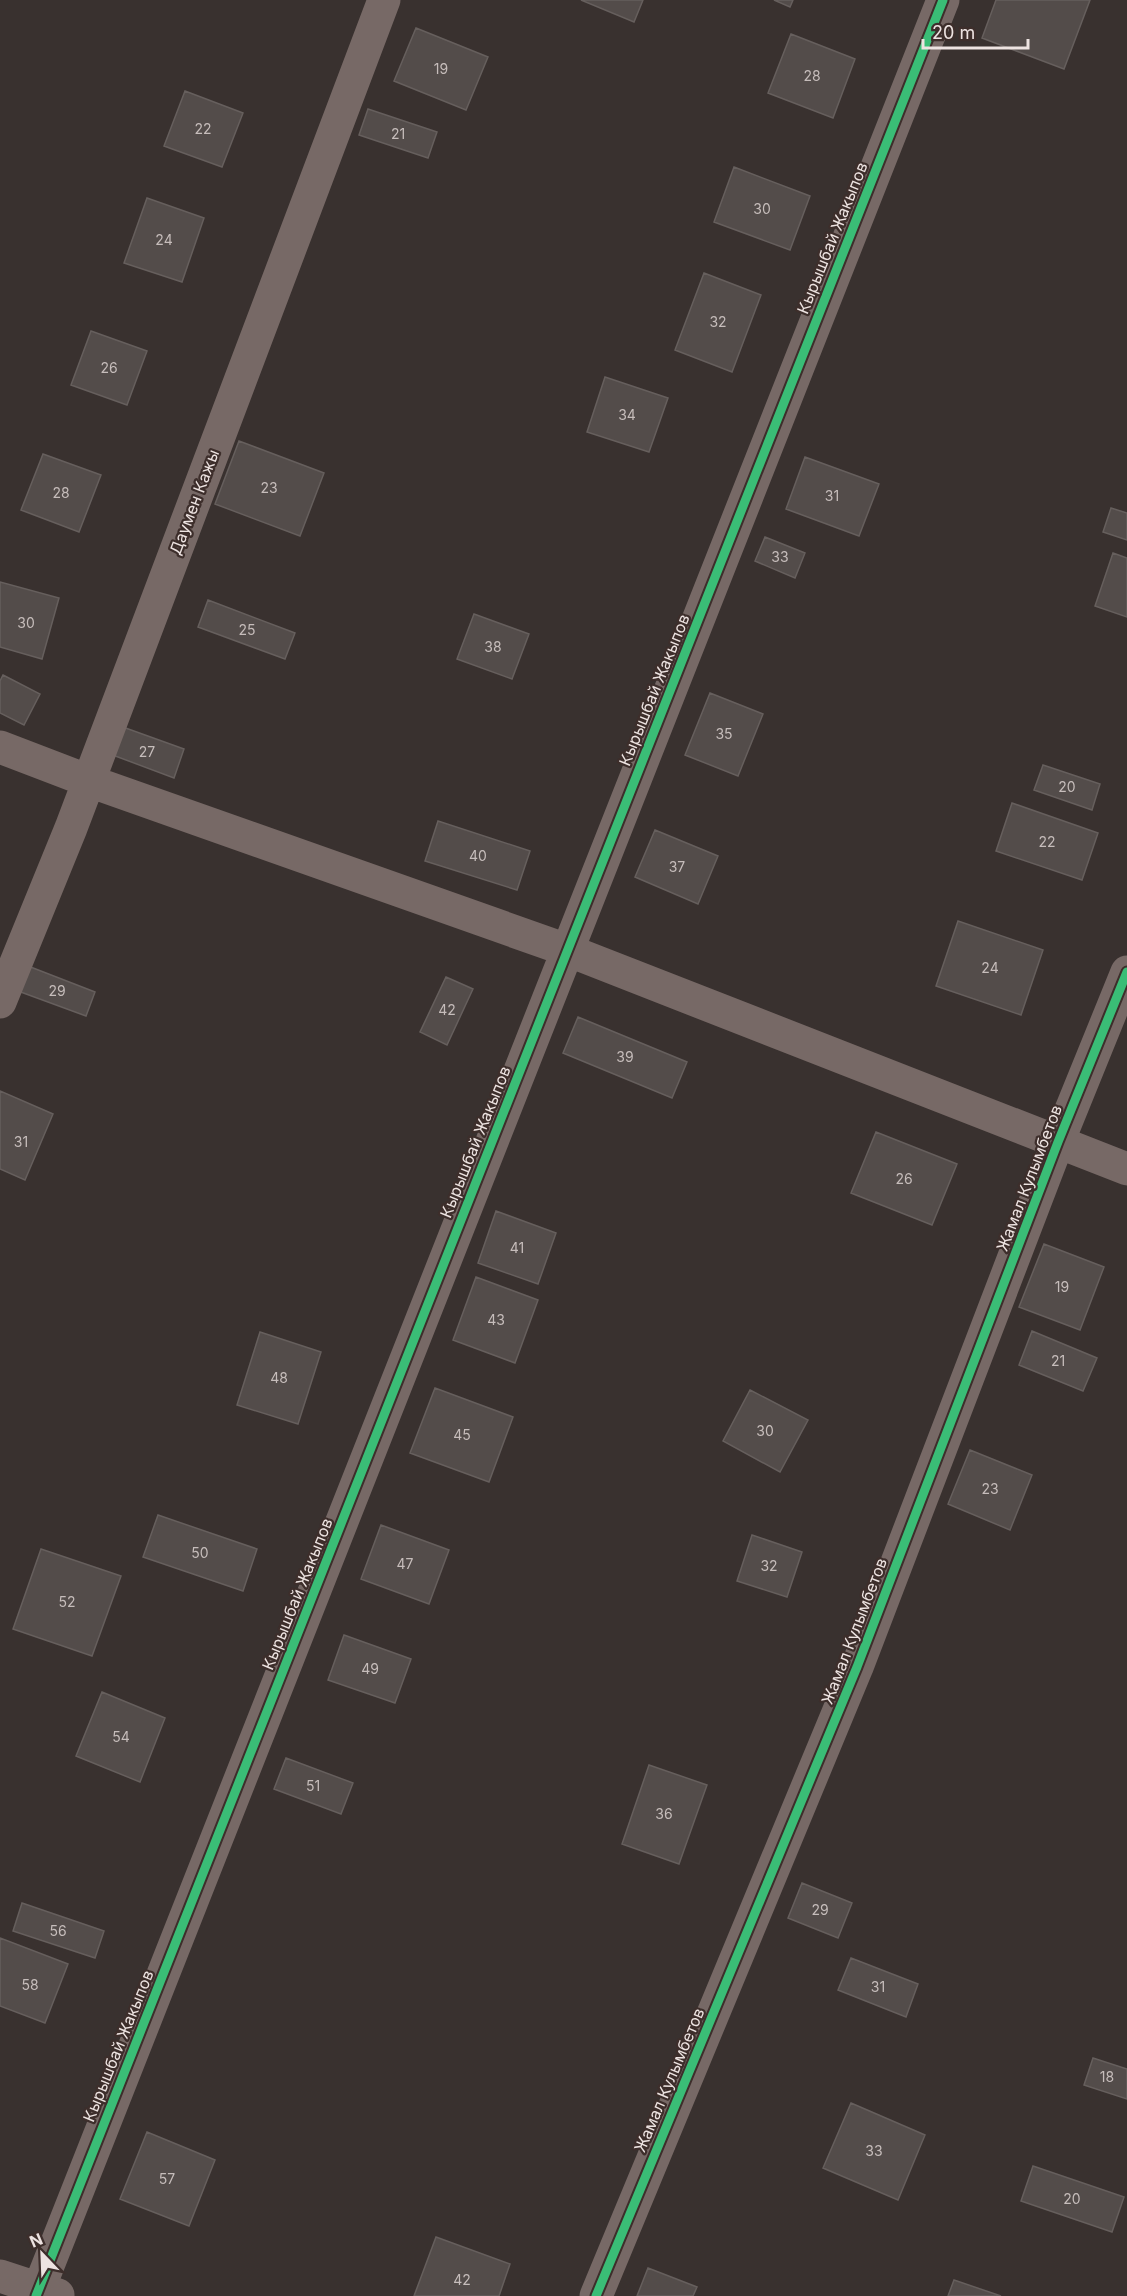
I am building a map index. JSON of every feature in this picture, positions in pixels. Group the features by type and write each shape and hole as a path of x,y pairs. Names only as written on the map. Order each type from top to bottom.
{"street":[{"name":"Даумен Кажы","path":"0,1002 89,781 384,0"},
{"name":"Кырышбай Жакыпов","path":"45,2294 567,950 943,0"},
{"path":"0,747 89,781 567,950 1127,1170"},
{"name":"Жамал Кулымбетов","path":"596,2296 857,1667 1058,1142 1127,972"},
{"path":"0,2276 45,2294"}],"building":[{"path":"581,0 643,0 634,22"},
{"path":"774,0 793,0 790,7"},
{"path":"996,0 1090,0 1064,69 982,38"},
{"path":"416,28 488,57 466,110 394,81"},
{"path":"791,34 855,59 833,118 768,93"},
{"path":"185,91 243,113 222,167 164,146"},
{"path":"368,109 437,132 428,158 359,135"},
{"path":"734,167 810,196 790,250 714,222"},
{"path":"147,198 204,218 182,282 124,263"},
{"path":"704,273 761,295 732,372 675,350"},
{"path":"91,331 147,351 127,405 71,385"},
{"path":"605,377 668,398 649,452 587,432"},
{"path":"239,441 324,473 300,536 215,504"},
{"path":"43,454 101,475 79,532 21,510"},
{"path":"805,457 879,484 859,536 786,509"},
{"path":"1111,508 1127,513 1127,540 1103,532"},
{"path":"765,537 805,553 795,578 755,561"},
{"path":"1113,553 1127,558 1127,617 1095,606"},
{"path":"0,582 59,598 42,659 0,647"},
{"path":"208,600 295,633 285,659 198,627"},
{"path":"474,614 529,634 512,679 457,659"},
{"path":"3,675 40,694 24,725 0,713 0,681"},
{"path":"710,693 763,714 738,776 685,755"},
{"path":"120,726 184,749 174,778 110,754"},
{"path":"1043,765 1100,784 1092,810 1034,790"},
{"path":"1012,803 1098,833 1082,880 996,851"},
{"path":"438,821 530,851 517,890 425,861"},
{"path":"655,830 718,856 698,904 635,877"},
{"path":"958,921 1043,950 1021,1015 936,986"},
{"path":"28,966 95,992 86,1016 18,991"},
{"path":"446,977 473,989 447,1045 420,1032"},
{"path":"578,1017 687,1062 672,1098 563,1053"},
{"path":"0,1091 53,1114 25,1180 0,1169"},
{"path":"876,1132 957,1164 932,1225 851,1193"},
{"path":"496,1211 556,1233 538,1284 478,1263"},
{"path":"1044,1244 1104,1267 1080,1330 1019,1307"},
{"path":"476,1277 538,1300 515,1363 453,1340"},
{"path":"1032,1331 1097,1358 1083,1391 1019,1365"},
{"path":"260,1332 321,1352 298,1424 237,1405"},
{"path":"435,1388 513,1417 489,1482 410,1453"},
{"path":"750,1390 808,1420 780,1472 723,1441"},
{"path":"970,1450 1032,1475 1010,1530 948,1504"},
{"path":"158,1515 257,1549 243,1591 143,1557"},
{"path":"381,1525 449,1550 429,1604 361,1579"},
{"path":"752,1535 802,1552 787,1597 737,1581"},
{"path":"41,1549 121,1576 92,1656 13,1629"},
{"path":"344,1635 411,1659 395,1703 328,1680"},
{"path":"102,1692 165,1718 140,1782 76,1756"},
{"path":"286,1758 353,1783 341,1814 274,1789"},
{"path":"649,1765 707,1785 679,1864 622,1844"},
{"path":"802,1883 852,1903 838,1938 788,1918"},
{"path":"22,1903 104,1931 95,1958 13,1931"},
{"path":"0,1938 68,1964 45,2023 0,2006"},
{"path":"851,1958 918,1984 906,2017 838,1990"},
{"path":"1093,2058 1127,2069 1127,2099 1084,2085"},
{"path":"851,2103 925,2135 898,2200 823,2168"},
{"path":"147,2132 215,2160 189,2226 120,2199"},
{"path":"1033,2166 1124,2197 1112,2232 1021,2201"},
{"path":"436,2237 510,2264 499,2296 414,2296"},
{"path":"648,2268 697,2287 693,2296 637,2296"},
{"path":"954,2280 1001,2296 948,2296"}],"cycle path":[{"path":"36,2296 943,0"},
{"path":"596,2296 857,1667 1058,1142 1127,972"}]}
